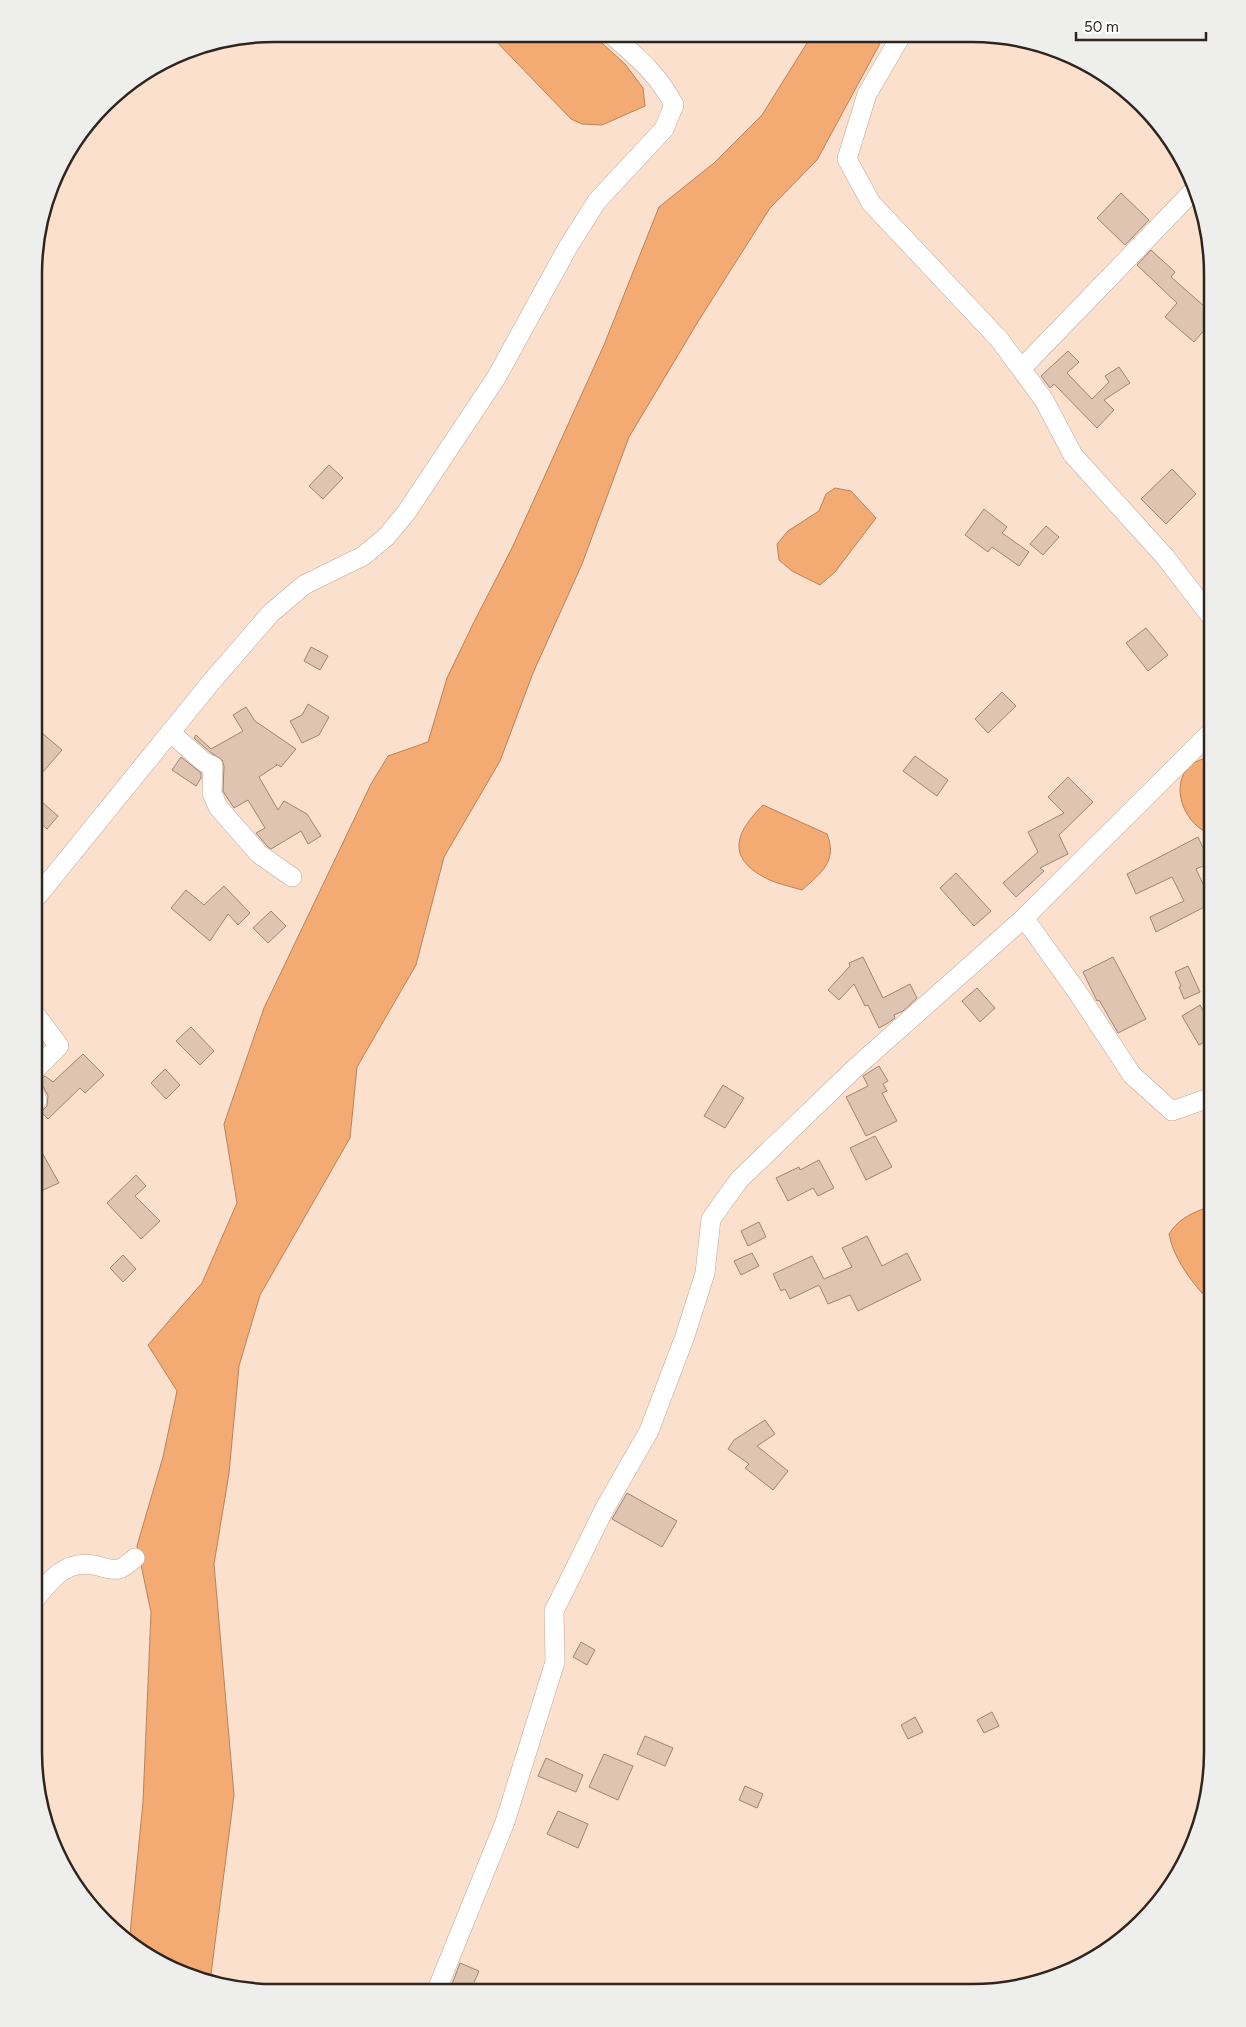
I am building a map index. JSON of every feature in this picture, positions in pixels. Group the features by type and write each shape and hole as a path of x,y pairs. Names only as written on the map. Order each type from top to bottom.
{"street":[{"path":"42,890 170,732 271,613 304,585 363,556 386,537 406,513 496,378 568,247 597,202 664,129 674,105 666,88 651,70 620,42"},
{"path":"897,42 866,94 846,159 871,203 999,339 1044,400 1073,454 1166,558 1204,608"},
{"path":"1021,369 1189,195"},
{"path":"170,732 204,762 213,766 212,793 218,807 259,854 292,877"},
{"path":"439,1984 505,1822 555,1662 554,1611 605,1508 649,1431 685,1336 705,1273 711,1219 739,1180 827,1095 1024,918 1204,739"},
{"path":"1024,918 1076,990 1132,1075 1172,1110 1204,1100"},
{"path":"42,1023 59,1046 42,1063"},
{"path":"42,1591 65,1568 82,1563 109,1569 120,1568 135,1558"}],"shaded area":[{"path":"497,42 601,42 625,64 643,88 645,106 602,125 582,124 571,119"},
{"path":"808,42 881,42 817,160 770,208 699,320 629,437 582,564 533,673 500,761 444,857 416,965 357,1067 350,1138 260,1295 239,1366 229,1473 214,1564 234,1795 211,1976 172,1961 130,1934 143,1802 151,1612 137,1546 163,1457 177,1391 148,1345 202,1283 237,1203 224,1124 264,1008 371,784 388,756 428,742 447,678 513,546 604,345 659,207 714,163 762,115"},
{"path":"835,488 851,491 876,518 835,572 820,585 792,571 779,560 777,544 788,531 819,511 826,494"},
{"path":"1204,759 1204,830 1194,824 1188,815 1180,794 1180,783 1184,773 1191,765"},
{"path":"763,805 827,834 830,852 826,866 802,890 766,878 750,868 743,860 739,851 742,833 754,814"},
{"path":"1204,1209 1204,1293 1202,1293 1182,1266 1169,1234 1184,1218"}],"building":[{"path":"1121,193 1149,220 1125,245 1097,218"},
{"path":"1151,250 1175,272 1171,277 1204,306 1204,330 1194,342 1165,317 1177,303 1137,265"},
{"path":"1068,351 1079,362 1067,373 1092,399 1109,382 1105,376 1119,367 1130,383 1104,400 1114,410 1097,428 1054,384 1050,388 1041,376"},
{"path":"329,465 343,478 323,499 309,486"},
{"path":"1172,469 1196,494 1166,524 1141,499"},
{"path":"984,509 1007,527 1002,533 1029,552 1019,566 992,547 988,552 965,535"},
{"path":"1046,526 1059,537 1043,555 1030,544"},
{"path":"1146,628 1168,655 1148,671 1126,643"},
{"path":"311,647 328,656 320,670 304,661"},
{"path":"1002,692 1016,706 988,733 975,719"},
{"path":"308,704 329,717 319,735 302,743 290,721 302,715"},
{"path":"246,707 255,721 296,749 281,767 276,764 259,777 278,810 284,801 307,814 321,836 308,844 301,831 271,849 267,846 256,833 265,828 248,800 234,808 223,791 224,766 222,760 194,738 196,735 211,749 243,731 233,715"},
{"path":"42,733 62,750 42,773"},
{"path":"915,756 948,780 937,796 903,771"},
{"path":"181,757 201,773 201,778 196,786 172,770"},
{"path":"1068,777 1093,802 1059,835 1068,854 1040,868 1044,871 1016,897 1003,883 1038,852 1028,832 1064,813 1048,797"},
{"path":"42,802 58,816 47,829 42,824"},
{"path":"1198,837 1204,850 1204,866 1196,869 1204,886 1204,907 1156,932 1150,917 1184,901 1172,877 1136,894 1127,874"},
{"path":"956,873 991,911 974,926 940,888"},
{"path":"224,886 250,913 238,925 228,914 210,941 171,908 186,890 204,905"},
{"path":"271,911 286,926 268,943 253,928"},
{"path":"863,957 883,998 910,984 917,998 903,1011 894,1015 895,1018 879,1028 868,1005 865,1006 854,984 839,1000 828,990 850,966 849,963"},
{"path":"1113,957 1146,1019 1118,1033 1099,1000 1097,1001 1083,972"},
{"path":"1188,966 1200,992 1184,999 1175,972"},
{"path":"977,988 995,1008 980,1022 962,1001"},
{"path":"1200,1005 1204,1012 1204,1042 1199,1045 1182,1016"},
{"path":"191,1027 214,1051 200,1065 176,1041"},
{"path":"83,1054 104,1075 85,1093 80,1088 48,1119 42,1113 47,1106 48,1096 42,1086 42,1078 45,1076 53,1082"},
{"path":"879,1066 888,1081 883,1084 887,1091 882,1093 897,1121 866,1136 846,1097 868,1086 863,1076"},
{"path":"165,1069 180,1085 166,1099 151,1083"},
{"path":"723,1085 744,1098 725,1128 704,1116"},
{"path":"875,1136 892,1167 866,1180 850,1148"},
{"path":"42,1153 59,1183 42,1190"},
{"path":"819,1160 834,1188 818,1196 813,1188 788,1201 776,1178 799,1167 800,1170"},
{"path":"136,1175 146,1186 135,1196 160,1221 141,1239 107,1203"},
{"path":"759,1222 766,1237 748,1246 741,1231"},
{"path":"867,1236 882,1266 907,1253 921,1280 858,1311 850,1295 828,1304 819,1285 790,1299 785,1289 781,1291 773,1274 812,1256 824,1279 852,1267 842,1248"},
{"path":"752,1253 759,1266 741,1275 734,1261"},
{"path":"123,1255 136,1269 123,1282 110,1268"},
{"path":"765,1420 775,1434 757,1446 788,1471 773,1490 745,1468 749,1464 728,1449 734,1440"},
{"path":"627,1493 677,1521 662,1547 612,1519"},
{"path":"581,1642 595,1650 587,1665 573,1657"},
{"path":"992,1712 999,1726 984,1733 977,1720"},
{"path":"915,1717 923,1732 908,1739 901,1725"},
{"path":"645,1736 673,1748 665,1766 637,1754"},
{"path":"604,1754 633,1766 618,1800 589,1787"},
{"path":"546,1758 583,1775 576,1792 538,1776"},
{"path":"745,1786 763,1794 757,1808 739,1800"},
{"path":"558,1811 588,1824 578,1848 547,1834"},
{"path":"460,1963 479,1971 473,1984 452,1984"}]}
